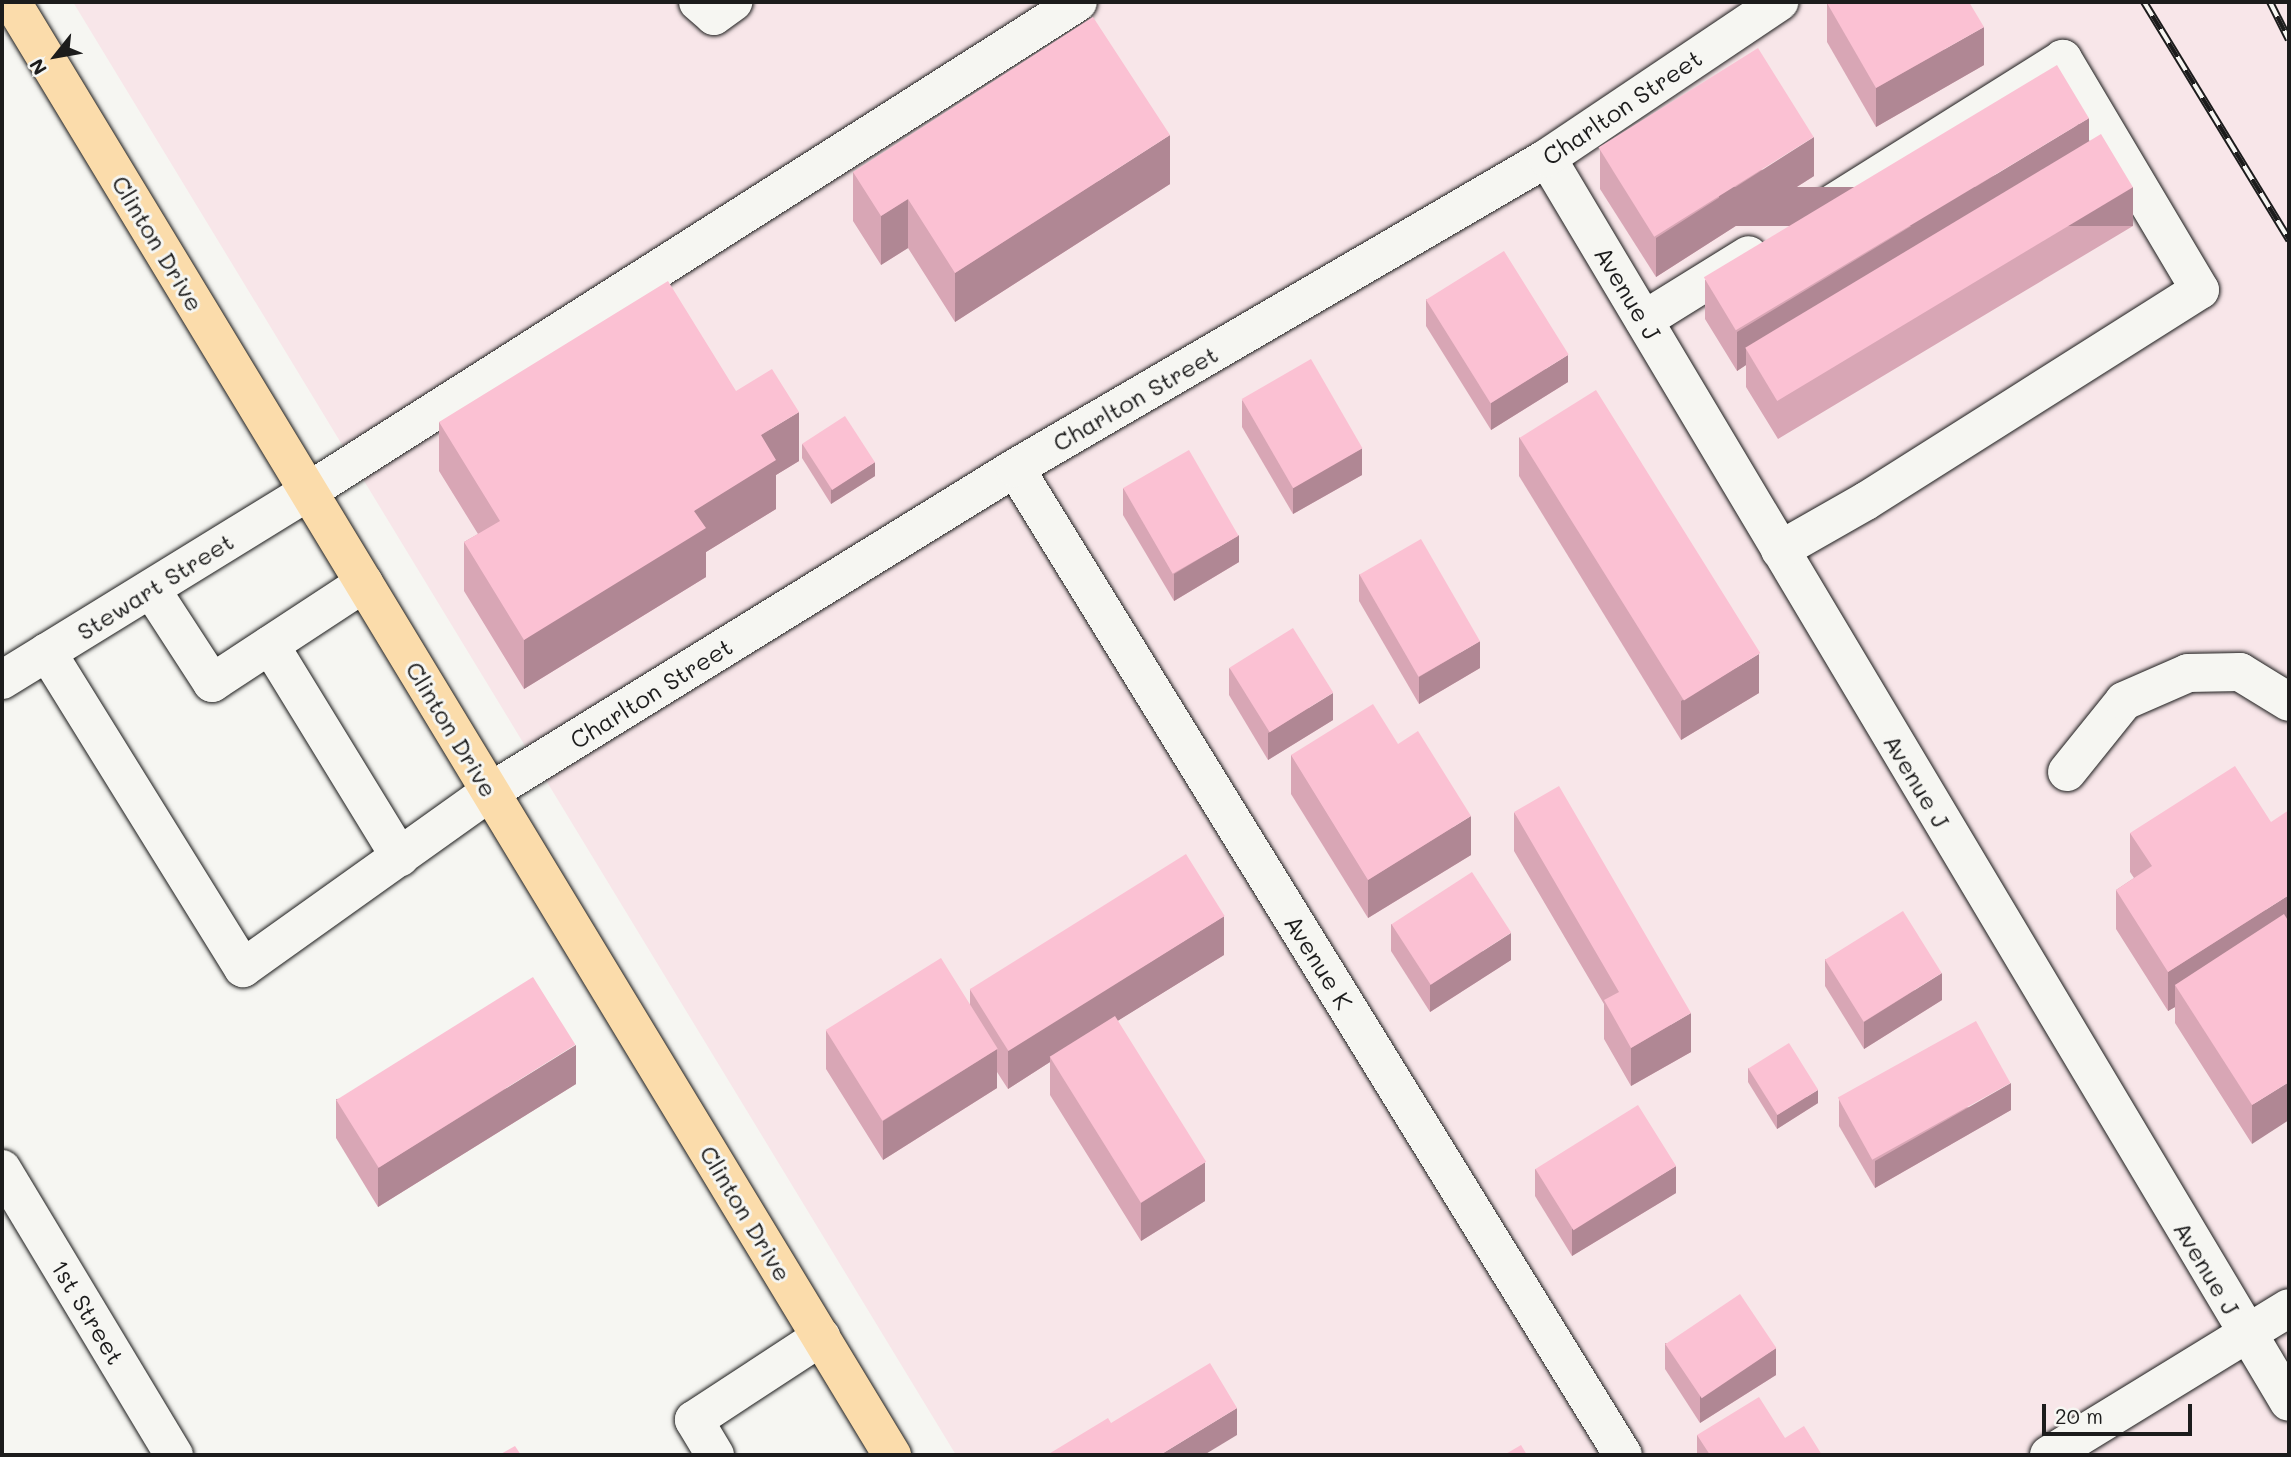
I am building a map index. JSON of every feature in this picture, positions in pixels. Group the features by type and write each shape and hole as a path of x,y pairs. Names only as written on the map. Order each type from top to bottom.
{"main road":[{"name":"Clinton Drive","path":"12,2 892,1455"}],"street":[{"path":"698,2 714,16 733,2"},
{"name":"Stewart Street","path":"2,680 309,491 1078,2"},
{"name":"Charlton Street","path":"47,652 243,968 490,792 1015,468 1547,158 1779,2"},
{"path":"1644,320 2063,59 2200,290 1866,500 1780,550"},
{"name":"Avenue J","path":"1547,158 2289,1402"},
{"name":"Avenue K","path":"1015,468 1623,1455"},
{"path":"151,589 212,683 364,583"},
{"path":"270,645 400,857"},
{"path":"2067,772 2124,701 2188,673 2240,672 2289,702"},
{"name":"1st Street","path":"2,1169 174,1455"},
{"path":"2049,1455 2289,1308"},
{"path":"715,1455 694,1420 821,1337"}],"shaded area":[{"path":"73,2 2289,2 2289,1455 956,1455"}],"building":[{"path":"1969,2 1984,27 1876,88 1827,3"},
{"path":"1093,17 1170,135 955,273 908,199 881,216 853,172"},
{"path":"1758,48 1814,137 1654,237 1599,148"},
{"path":"2057,65 2089,118 1736,330 1704,277"},
{"path":"2101,134 2133,187 1777,401 1745,348"},
{"path":"1504,251 1569,354 1491,403 1426,300"},
{"path":"668,281 736,391 772,369 799,412 761,435 776,460 694,511 706,528 524,640 464,542 500,521 439,422"},
{"path":"1311,359 1362,448 1293,488 1242,399"},
{"path":"1596,390 1760,653 1684,701 1520,438"},
{"path":"845,416 875,462 832,490 802,444"},
{"path":"1189,450 1238,536 1173,574 1123,488"},
{"path":"1421,539 1480,641 1419,677 1360,574"},
{"path":"1293,628 1333,692 1270,732 1229,668"},
{"path":"1373,704 1398,744 1418,731 1471,816 1368,880 1291,755"},
{"path":"2235,766 2271,822 2289,810 2289,895 2168,972 2116,890 2152,866 2130,833"},
{"path":"1559,786 1691,1013 1631,1048 1604,1000 1619,992 1514,812"},
{"path":"1186,854 1225,916 1008,1051 970,989"},
{"path":"1472,872 1511,932 1431,985 1391,924"},
{"path":"1903,911 1942,973 1864,1022 1825,960"},
{"path":"2284,914 2289,922 2289,1082 2252,1105 2175,985"},
{"path":"941,958 998,1049 882,1121 826,1030"},
{"path":"533,977 575,1045 379,1168 336,1100"},
{"path":"1115,1016 1206,1162 1141,1203 1050,1057"},
{"path":"1976,1021 2010,1083 1872,1160 1838,1098"},
{"path":"1789,1043 1818,1090 1777,1115 1748,1068"},
{"path":"1638,1105 1676,1166 1574,1230 1535,1169"},
{"path":"1740,1294 1776,1348 1702,1398 1665,1344"},
{"path":"1210,1363 1237,1408 1160,1455 1047,1455 1108,1418 1111,1423"},
{"path":"1759,1397 1785,1438 1804,1426 1822,1455 1710,1455 1697,1435"},
{"path":"1521,1445 1527,1455 1504,1455"},
{"path":"515,1446 521,1455 499,1455"}],"railway":[{"path":"2144,2 2289,240"},
{"path":"2270,2 2289,40"}]}
